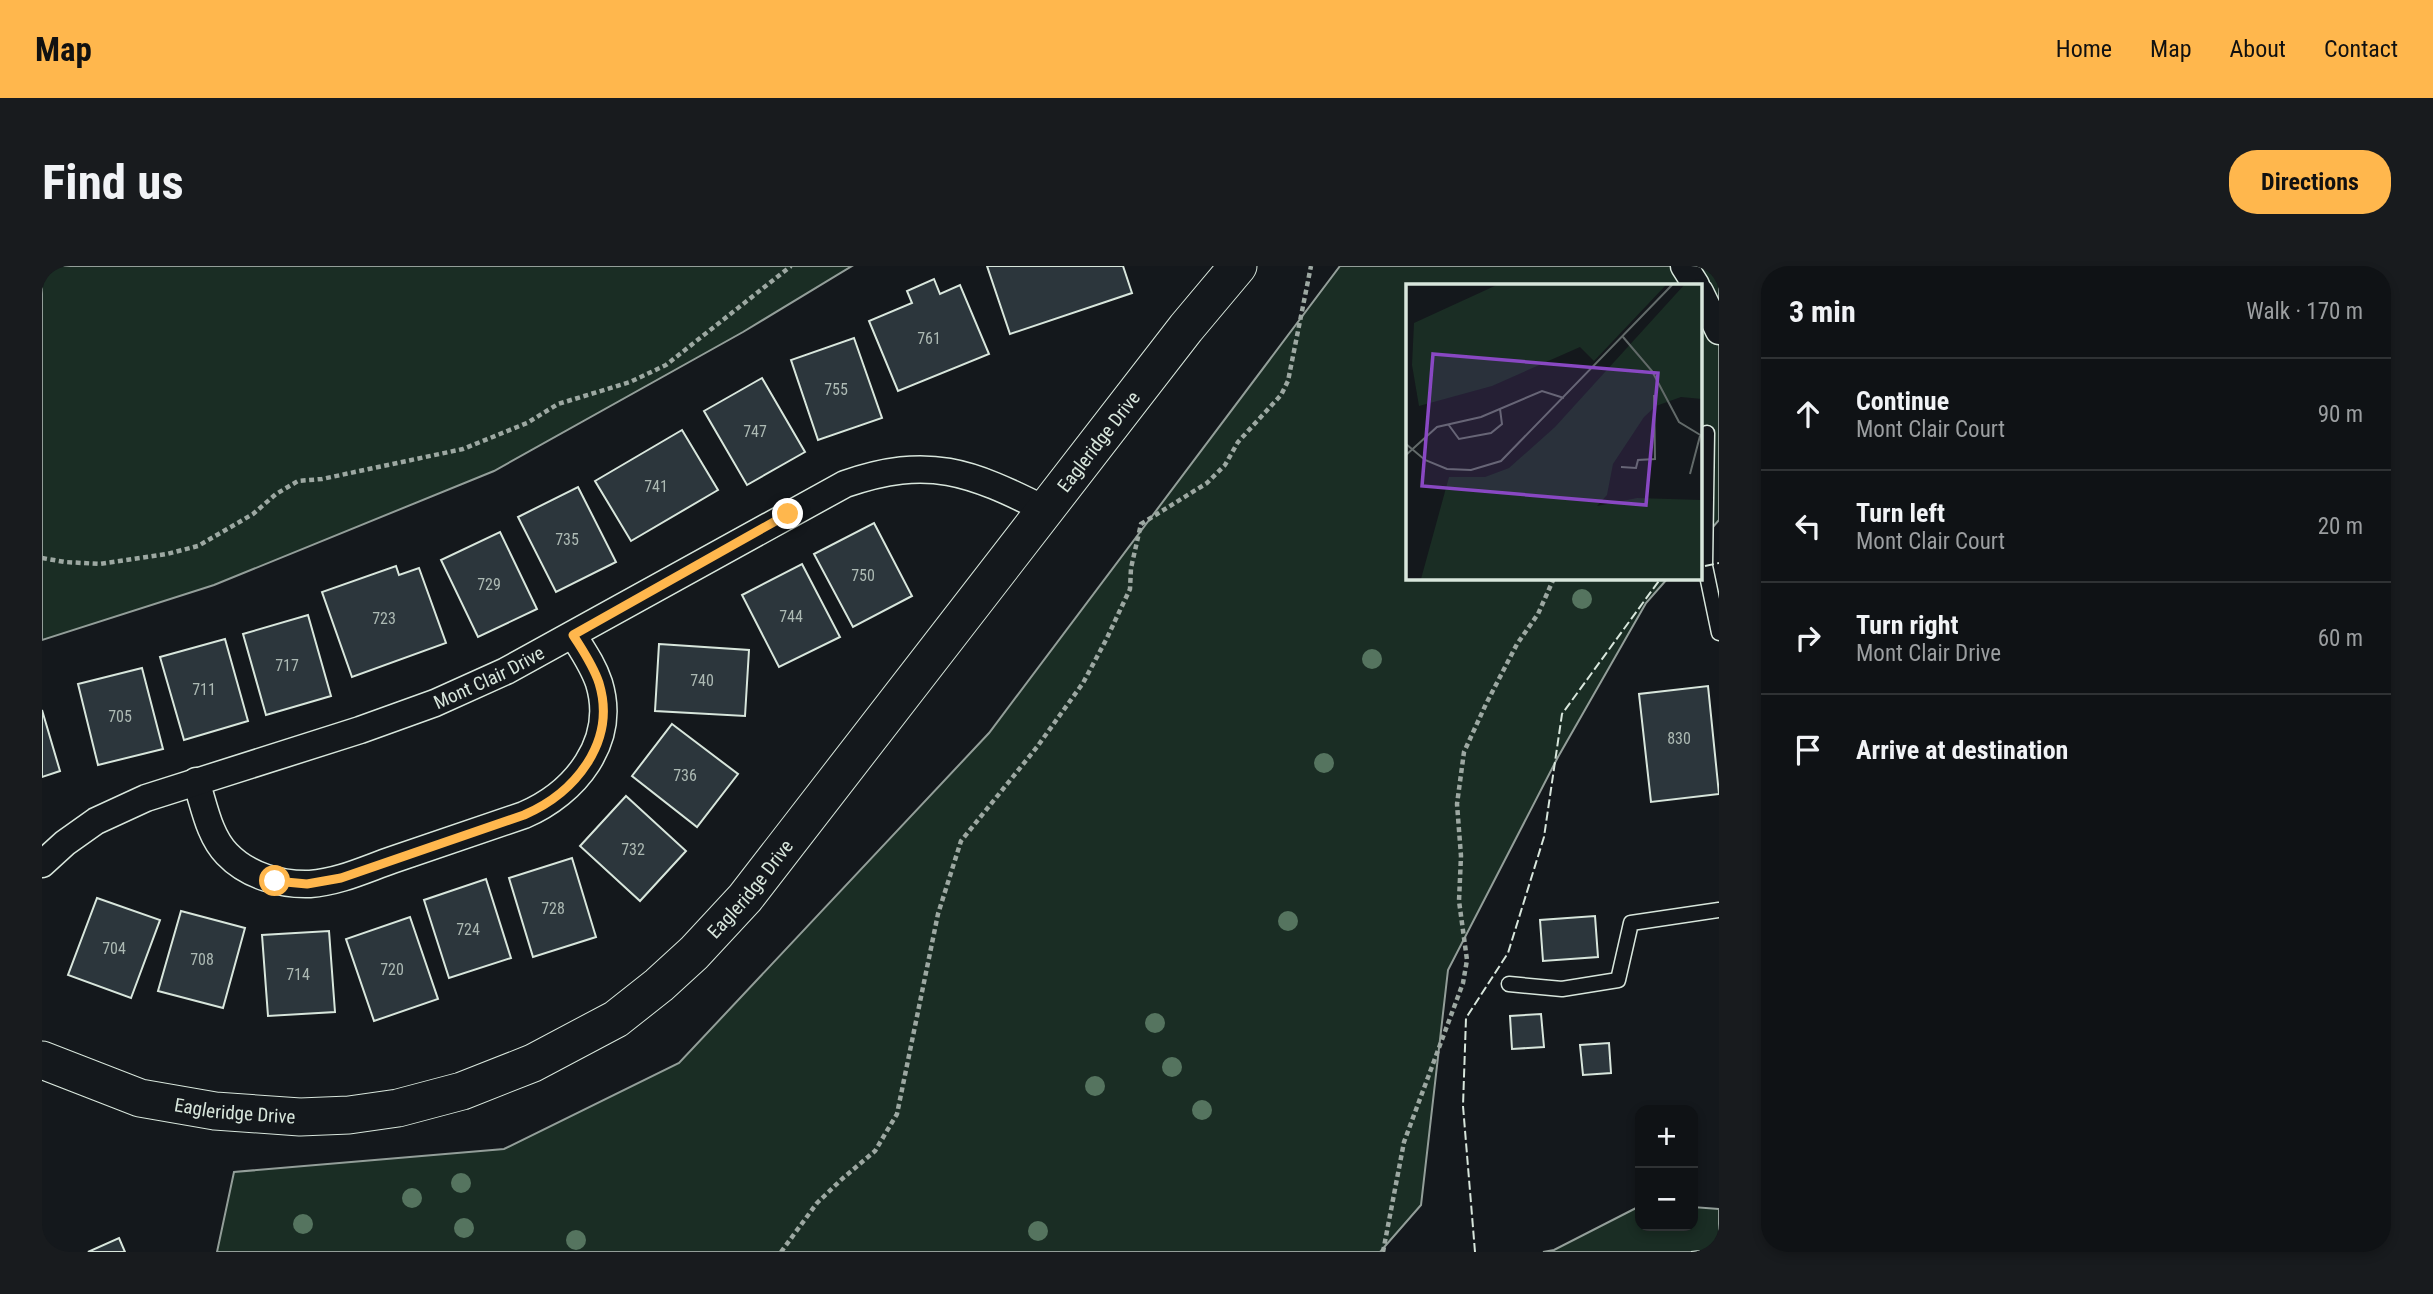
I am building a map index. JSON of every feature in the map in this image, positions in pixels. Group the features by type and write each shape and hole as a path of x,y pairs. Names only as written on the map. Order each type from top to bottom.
{"main road":[{"name":"Eagleridge Drive","path":"42,1060 140,1098 215,1111 300,1117 349,1115 398,1108 461,1091 533,1063 615,1019 659,985 694,953 745,898 1237,266"}],"street":[{"path":"1684,266 1695,284"},
{"path":"1702,296 1719,331"},
{"name":"Mont Clair Drive","path":"42,864 65,843 96,821 146,798 284,755 435,703 506,671 821,496 869,476 918,469 955,472 1005,490 1046,510"},
{"path":"195,781 212,829 226,853 253,872 270,880 285,882 307,884 341,878 524,815 544,807 561,795 576,780 597,743 602,713 600,685 593,667 573,635"}],"lane":[{"path":"1707,433 1705,566 1719,633"},
{"path":"1509,984 1562,989 1618,980 1631,923 1719,910"}],"path":[{"path":"42,558 100,564 167,554 198,546 253,514 298,481 322,479 463,449 527,424 558,404 630,382 666,365 791,266"},
{"path":"781,1252 817,1203 875,1151 897,1114 938,914 961,841 1037,747 1083,683 1130,589 1131,568 1141,524 1207,483 1225,465 1238,442 1281,395 1288,381 1311,266"},
{"path":"1382,1252 1404,1142 1463,983 1467,960 1459,901 1461,856 1457,804 1464,752 1517,644 1538,614 1554,579"}],"green space":[{"path":"42,266 852,266 743,332 494,471 214,585 42,640"},
{"path":"1340,266 1719,266 1719,520 1702,540 1702,284 1406,284 1406,579 1667,579 1646,603 1558,757 1448,970 1421,1205 1380,1252 217,1252 234,1172 504,1149 679,1063 989,733"},
{"path":"1698,1207 1719,1209 1719,1252 1543,1252 1554,1250 1635,1209 1635,1231 1698,1231"}],"building":[{"path":"987,266 1123,266 1132,293 1010,334"},
{"path":"934,279 940,294 960,285 989,354 898,391 869,321 912,303 907,291"},
{"path":"854,338 882,418 818,440 791,360"},
{"path":"762,378 805,452 747,485 704,411"},
{"path":"682,430 718,490 631,541 595,481"},
{"path":"578,487 616,562 556,592 518,517"},
{"path":"874,523 912,596 853,627 814,554"},
{"path":"500,532 537,609 478,637 441,560"},
{"path":"802,564 840,637 779,667 742,595"},
{"path":"396,566 399,575 419,568 446,643 352,677 322,592"},
{"path":"308,615 331,696 266,715 243,634"},
{"path":"225,639 248,721 184,740 160,657"},
{"path":"659,644 749,650 745,716 655,711"},
{"path":"142,668 163,749 98,765 78,684"},
{"path":"1708,686 1719,794 1651,802 1639,694"},
{"path":"42,710 60,771 42,777"},
{"path":"672,724 738,774 697,827 632,776"},
{"path":"626,796 686,851 640,901 580,846"},
{"path":"572,858 596,937 533,957 509,878"},
{"path":"486,879 511,958 449,978 424,900"},
{"path":"97,898 160,920 131,998 68,975"},
{"path":"181,911 245,928 223,1008 158,991"},
{"path":"1595,916 1598,957 1543,961 1540,920"},
{"path":"410,917 438,999 374,1021 346,939"},
{"path":"329,931 335,1012 268,1016 262,935"},
{"path":"1541,1014 1544,1047 1512,1049 1510,1016"},
{"path":"1609,1043 1611,1073 1583,1075 1580,1045"},
{"path":"119,1238 125,1252 88,1252"}],"fence":[{"path":"1705,566 1719,563"},
{"path":"1475,1252 1463,1106 1466,1018 1508,953 1544,837 1562,714 1660,579"},
{"path":"1691,1252 1719,1249"}],"route":[{"path":"275,881 307,884 341,878 524,815 544,807 561,795 587,764 597,743 601,723 600,685 593,667 573,635 788,514"}]}
